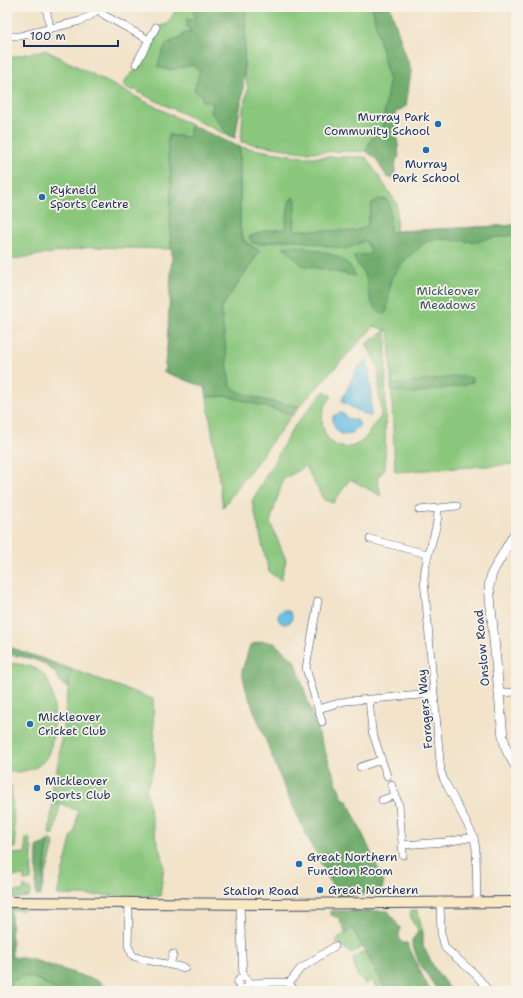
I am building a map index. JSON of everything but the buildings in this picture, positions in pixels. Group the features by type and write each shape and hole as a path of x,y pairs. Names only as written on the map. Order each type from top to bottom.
{"main road":[{"name":"Station Road","path":"7,902 240,904 440,901 516,902"}],"street":[{"path":"46,7 50,28"},
{"path":"7,36 20,36 80,21 100,8 104,15 149,40"},
{"path":"136,64 156,27"},
{"path":"419,510 457,506"},
{"name":"Foragers Way","path":"438,509 437,523 427,554 424,580 434,694 444,780 474,837 476,850 477,901"},
{"name":"Onslow Road","path":"515,536 492,573 489,582 505,745 516,767"},
{"path":"370,539 427,554"},
{"path":"318,601 306,668 322,722"},
{"path":"499,693 516,692"},
{"path":"318,709 346,701 434,694"},
{"path":"369,699 372,731 387,776"},
{"path":"360,767 381,760"},
{"path":"391,784 399,805 403,855"},
{"path":"382,800 396,795"},
{"path":"402,845 445,842 474,837"},
{"path":"440,901 440,934 445,948 475,974 489,991"},
{"path":"129,902 129,951 132,956 185,968"},
{"path":"240,904 246,980"},
{"path":"289,983 300,969 335,946"},
{"path":"170,965 173,954"},
{"path":"243,990 238,983 239,980 279,981 289,983 295,991"}],"green space":[{"path":"178,7 200,7 197,10 194,21 187,19 190,33 166,44 182,67 192,65 200,71 195,90 213,103 211,112 229,136 138,92 135,88 134,91 123,86 127,78 138,68 160,26 167,24"},
{"path":"200,7 246,7 243,91 235,138 229,136 211,112 213,103 202,101 202,95 194,90 200,71 192,65 170,70 158,67 159,60 166,44 181,38 184,33 190,33 191,30 187,27 187,19 194,20 196,17 192,12"},
{"path":"246,7 383,7 403,72 382,128 371,140 366,151 304,152 241,142 243,109 248,88 244,74"},
{"path":"372,7 390,7 411,71 406,106 395,113 399,157 396,160 394,179 387,177 375,158 366,151 371,140 382,128 389,82"},
{"path":"45,50 191,125 189,136 169,135 168,140 171,178 170,222 172,249 91,247 7,260 7,58"},
{"path":"191,125 240,147 240,228 244,241 260,251 221,308 230,386 254,397 283,404 300,406 293,415 227,396 207,397 205,387 164,372 167,347 172,253 170,232 171,177 167,143 169,135 189,136"},
{"name":"Mickleover Meadows","path":"240,147 303,157 366,157 397,204 396,231 516,225 516,464 395,472 389,331 374,326 295,411 223,507 207,397 227,396 228,377 221,308 260,251 244,241 240,228"},
{"path":"293,197 296,200 294,230 355,231 367,226 372,203 378,199 387,200 390,205 390,232 516,225 516,235 485,239 478,242 439,239 427,241 406,259 391,278 387,312 384,314 374,307 370,298 365,276 353,256 371,254 365,241 345,249 296,240 283,240 260,244 253,243 249,237 263,231 285,229 289,202"},
{"path":"295,246 322,251 339,258 352,269 355,276 302,265 283,247"},
{"path":"386,330 385,469 377,478 381,496 350,479 333,503 324,500 305,466 283,480 270,522 286,560 281,580 269,572 252,501 293,428 324,391 332,396 327,402 322,420 323,429 332,443 340,447 348,447 356,445 367,436 372,427 380,418 381,409 377,367 366,344"},
{"path":"459,376 472,378 473,382 460,386 408,394 399,391 391,391 391,385"},
{"path":"263,641 274,643 295,661 317,730 342,797 348,802 384,881 381,893 338,897 305,832 283,784 246,690 242,671 250,645"},
{"path":"7,646 71,669 69,688 64,686 54,672 44,664 26,657 7,655"},
{"name":"Mickleover Cricket Club","path":"7,663 21,664 38,670 48,680 54,704 54,732 47,756 42,763 21,772 7,773"},
{"path":"71,669 153,699 155,764 146,790 154,831 164,865 160,896 57,895 72,835 74,834 78,811 50,799 53,777 56,777"},
{"path":"7,785 11,785 16,848 7,849"},
{"path":"53,800 60,805 54,834 49,834"},
{"path":"29,837 32,851 31,880 24,881 24,876 7,876 7,854 26,853 25,838"},
{"path":"49,839 53,841 54,844 40,896"},
{"path":"46,841 48,842 42,888 40,896 36,896 37,846"},
{"path":"24,886 31,890 29,897 7,899 7,892 23,891"},
{"path":"7,907 24,907 24,910 11,910 12,957 31,959 101,982 101,985 128,991 63,991 49,986 32,977 26,977 19,978 11,982 10,991 7,991"},
{"path":"411,910 417,910 423,932 418,932 417,927 411,919"},
{"path":"330,911 388,911 400,928 399,937 402,943 407,943 430,991 387,991 352,928 346,934 339,918 331,915"},
{"path":"352,928 363,947 351,953 335,941"},
{"path":"418,932 423,932 423,946 435,969 451,991 438,991 419,963 412,943 412,940"},
{"path":"365,951 387,991 378,991 372,980 365,984 357,976 353,958"},
{"path":"20,976 29,976 61,991 10,991 11,982"}],"water":[{"path":"367,361 371,388 371,416 368,416 342,402 354,373 359,366"},
{"path":"341,413 345,415 346,418 357,420 360,425 351,434 344,435 335,428 333,416"},
{"path":"282,610 288,610 292,614 292,620 288,624 282,624 278,620 278,614"}],"place":[{"name":"Murray Park Community School","path":"438,124"},
{"name":"Murray Park School","path":"426,150"},
{"name":"Rykneld Sports Centre","path":"42,197"},
{"name":"Mickleover Cricket Club","path":"30,724"},
{"name":"Mickleover Sports Club","path":"37,788"},
{"name":"Great Northern Function Room","path":"299,864"},
{"name":"Great Northern","path":"320,890"}]}
